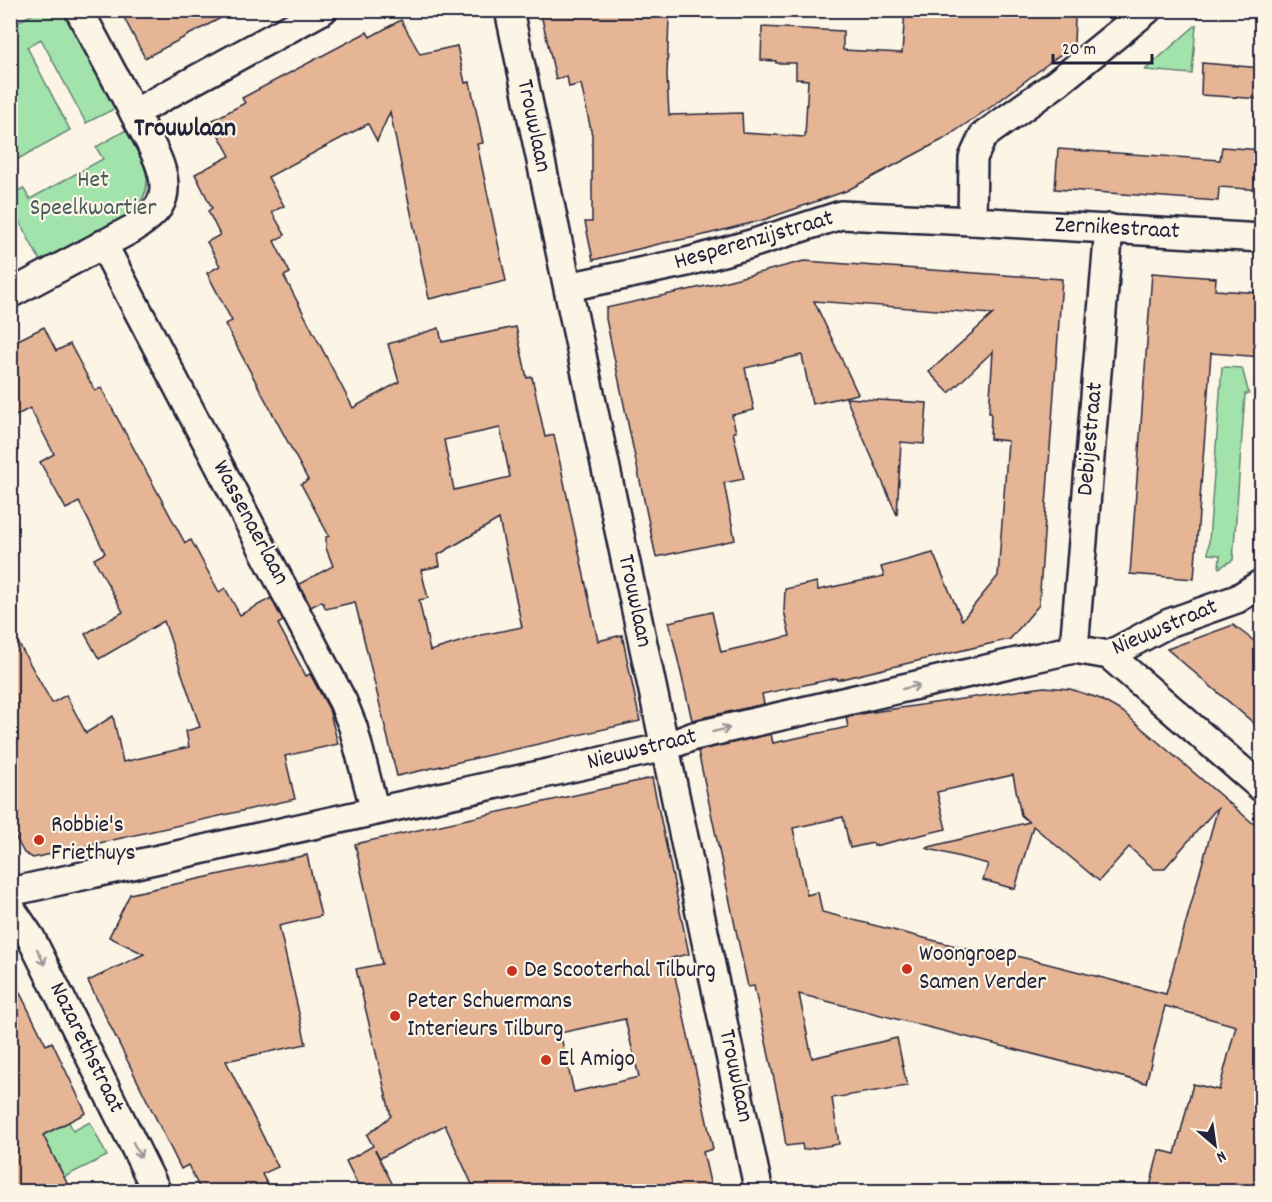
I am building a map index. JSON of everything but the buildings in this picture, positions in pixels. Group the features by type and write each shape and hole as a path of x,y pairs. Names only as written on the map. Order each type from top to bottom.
{"street":[{"path":"10,294 145,220 159,206 163,197 161,167 79,10"},
{"path":"134,113 323,10"},
{"name":"Trouwlaan","path":"509,10 759,1191"},
{"path":"972,221 973,158 983,135 1057,83 1147,10"},
{"name":"Hesperenzijstraat","path":"568,287 687,262 751,244 841,214 972,221"},
{"name":"Zernikestraat","path":"972,221 1262,238"},
{"name":"Debijestraat","path":"1074,650 1109,228"},
{"name":"Wassenaerlaan","path":"103,244 343,702 353,727 375,811"},
{"name":"Nieuwstraat","path":"10,892 665,747 694,736 1074,650 1109,655 1169,623 1237,598 1262,583"},
{"path":"1109,655 1262,788"},
{"name":"Nazarethstraat","path":"10,907 31,938 157,1191"}],"green space":[{"path":"39,11 65,11 116,108 86,123 41,39 27,47 70,130 11,163 11,25"},
{"path":"1196,25 1192,74 1145,70"},
{"name":"Het Speelkwartier","path":"126,130 146,172 146,192 141,202 132,213 41,262 11,206 11,195 23,188 30,199 103,159 96,147"},
{"path":"1222,367 1242,368 1249,394 1245,394 1233,560 1219,568 1220,555 1208,554"},
{"path":"69,1122 73,1131 90,1122 107,1156 64,1177 43,1135"}],"place":[{"name":"Robbie's Friethuys","path":"39,840"},
{"name":"Woongroep Samen Verder","path":"907,969"},
{"name":"De Scooterhal Tilburg","path":"512,971"},
{"name":"Peter Schuermans Interieurs Tilburg","path":"395,1016"},
{"name":"El Amigo","path":"546,1060"}],"district":[{"name":"Trouwlaan","path":"185,129"}]}
